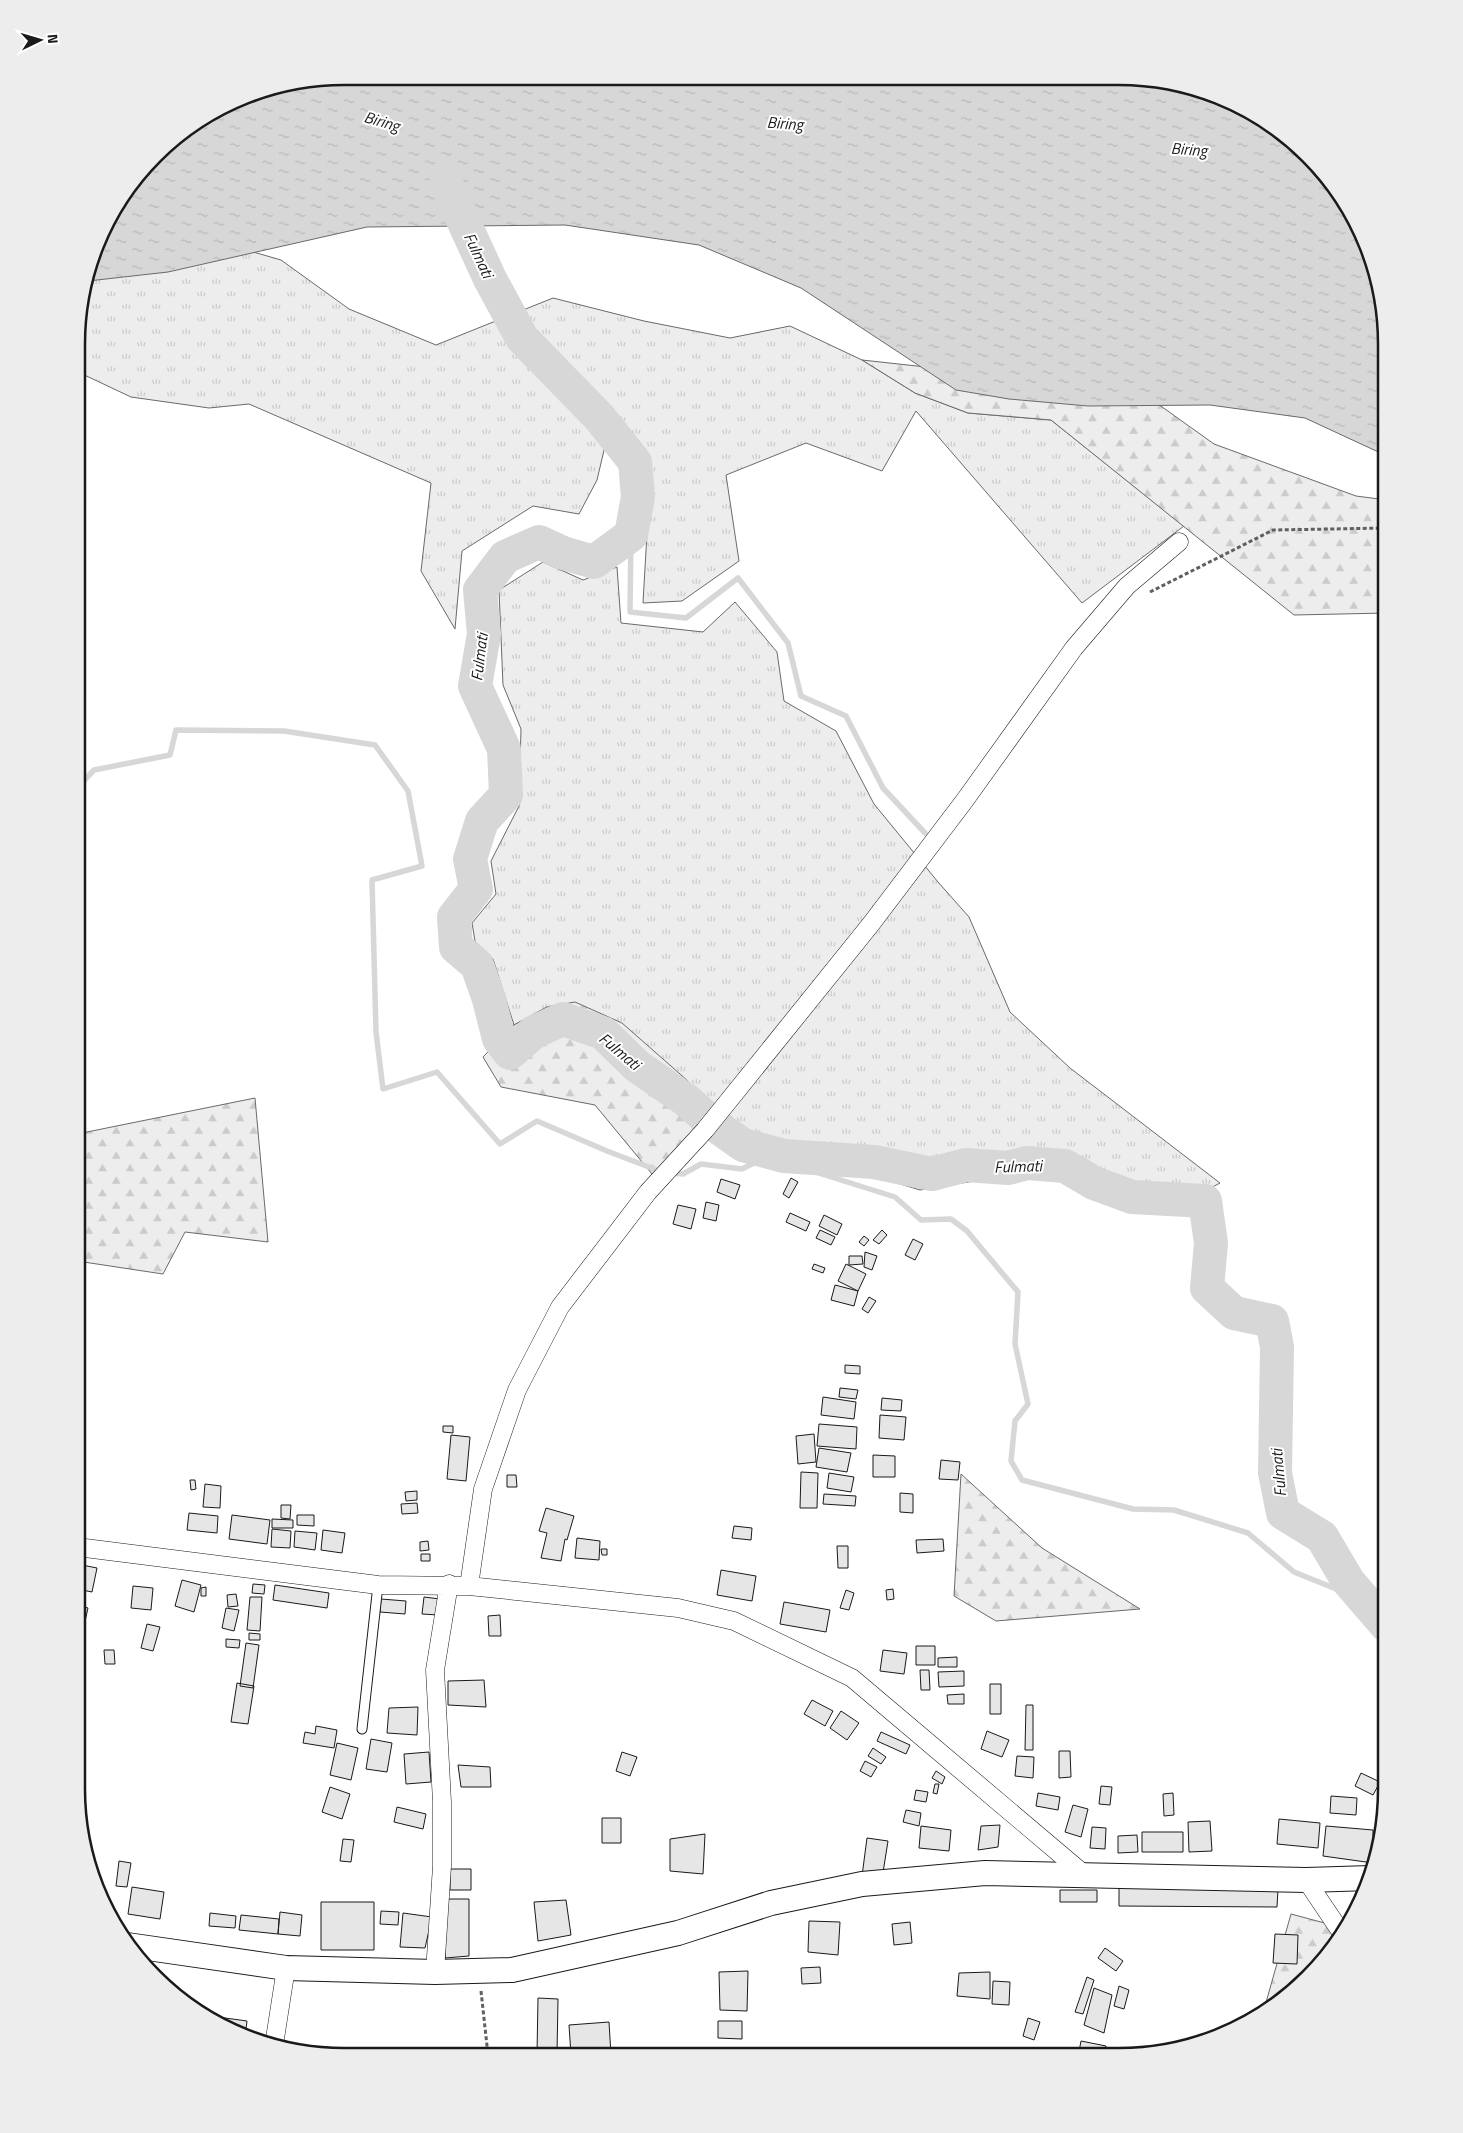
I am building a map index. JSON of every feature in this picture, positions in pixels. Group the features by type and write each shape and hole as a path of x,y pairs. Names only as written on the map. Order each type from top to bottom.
{"street":[{"path":"470,1586 483,1489 517,1390 560,1307 648,1192 705,1130 765,1058 870,924 965,800 1074,648 1127,586 1179,542"},
{"path":"85,1548 378,1584 449,1584 678,1608 734,1621 852,1678 1086,1875"},
{"path":"435,1972 442,1866 442,1802 435,1670 449,1584"},
{"path":"138,1946 286,1968 435,1972 512,1970 678,1933 771,1903 862,1884 986,1873 1306,1880 1362,1878"},
{"path":"1306,1880 1338,1927"},
{"path":"275,2038 286,1968"}],"lane":[{"path":"362,1729 378,1584"}],"path":[{"path":"1144,595 1274,530 1378,528"},
{"path":"479,1970 487,2048"}],"green space":[{"path":"119,215 132,217 281,260 349,309 436,345 553,298 644,321 730,338 790,326 862,360 915,393 968,413 1051,420 1184,526 1082,603 916,411 882,471 806,443 726,475 739,561 682,601 643,603 650,481 645,449 613,412 597,480 579,514 533,506 462,551 455,629 421,571 431,483 249,404 209,408 131,397 85,375 87,310 90,293 99,260"},
{"path":"862,360 999,375 1151,399 1214,444 1356,496 1378,499 1378,613 1294,615 1051,420 968,413 915,393"},
{"path":"543,562 583,580 617,567 621,623 703,632 735,602 777,652 784,701 836,731 874,804 969,917 1010,1012 1070,1068 1220,1183 1188,1200 1132,1197 1094,1183 1065,1166 920,1190 742,1136 720,1118 547,1007 514,1025 493,959 475,941 472,923 496,894 491,861 519,806 521,729 503,685 499,590"},
{"path":"575,1002 622,1023 688,1081 720,1118 652,1174 595,1105 501,1087 483,1057 514,1025 547,1007"},
{"path":"255,1098 268,1242 185,1232 163,1274 85,1262 85,1132"},
{"path":"961,1474 1042,1548 1140,1609 996,1621 954,1596"},
{"path":"1291,1914 1332,1925 1336,1930 1314,1960 1290,1984 1266,2002"}],"water":[{"name":"Biring","path":"344,85 1119,85 1153,87 1186,94 1218,105 1249,120 1277,138 1314,173 1343,214 1364,260 1376,310 1378,344 1378,452 1305,418 1210,405 1088,406 1009,399 956,390 801,288 699,245 565,225 367,227 168,272 93,280 105,245 120,214 138,186 173,149 186,138 229,112 260,99 293,90"}],"building":[{"path":"791,1178 798,1182 789,1198 783,1194"},
{"path":"721,1179 740,1185 735,1199 717,1192"},
{"path":"706,1202 719,1205 716,1221 703,1218"},
{"path":"678,1205 696,1209 691,1229 673,1224"},
{"path":"790,1213 810,1222 806,1231 786,1222"},
{"path":"824,1215 842,1224 837,1235 819,1226"},
{"path":"820,1230 835,1237 831,1245 816,1238"},
{"path":"882,1230 887,1235 879,1244 873,1240"},
{"path":"864,1236 869,1240 864,1246 859,1242"},
{"path":"913,1239 923,1244 915,1260 905,1255"},
{"path":"865,1252 877,1256 872,1270 864,1267"},
{"path":"849,1256 862,1256 863,1264 849,1265"},
{"path":"814,1264 825,1268 823,1273 812,1269"},
{"path":"846,1264 866,1274 858,1291 838,1281"},
{"path":"835,1285 858,1291 854,1306 831,1300"},
{"path":"869,1297 876,1301 868,1313 862,1309"},
{"path":"845,1365 860,1366 860,1374 845,1373"},
{"path":"840,1388 858,1390 856,1399 839,1397"},
{"path":"823,1397 856,1402 854,1419 821,1415"},
{"path":"882,1398 902,1400 901,1411 881,1410"},
{"path":"880,1415 906,1417 904,1440 879,1438"},
{"path":"819,1424 857,1427 856,1449 817,1446"},
{"path":"443,1426 453,1426 453,1433 443,1432"},
{"path":"814,1434 816,1462 798,1464 796,1436"},
{"path":"451,1435 470,1437 466,1481 447,1479"},
{"path":"819,1448 851,1453 847,1472 816,1467"},
{"path":"873,1455 895,1456 895,1477 873,1477"},
{"path":"941,1460 960,1462 958,1480 939,1479"},
{"path":"801,1472 818,1473 817,1508 800,1508"},
{"path":"829,1473 854,1477 851,1492 827,1488"},
{"path":"507,1475 516,1475 517,1487 507,1487"},
{"path":"190,1480 195,1480 196,1489 191,1490"},
{"path":"205,1484 221,1486 220,1508 203,1507"},
{"path":"417,1491 417,1500 406,1501 405,1492"},
{"path":"900,1493 913,1494 913,1513 900,1512"},
{"path":"824,1494 856,1496 855,1506 823,1504"},
{"path":"417,1503 418,1513 402,1514 401,1504"},
{"path":"281,1505 291,1505 290,1519 281,1518"},
{"path":"546,1508 574,1516 567,1540 565,1539 561,1561 541,1558 547,1533 539,1531"},
{"path":"189,1513 218,1516 217,1533 187,1530"},
{"path":"232,1515 270,1520 267,1544 229,1539"},
{"path":"297,1515 314,1515 314,1526 297,1525"},
{"path":"272,1519 293,1520 293,1528 272,1528"},
{"path":"734,1526 752,1528 751,1540 732,1538"},
{"path":"272,1529 291,1531 290,1548 271,1547"},
{"path":"323,1530 345,1533 342,1553 321,1550"},
{"path":"295,1531 317,1533 315,1550 294,1547"},
{"path":"577,1538 600,1541 599,1560 575,1558"},
{"path":"943,1539 944,1551 917,1553 916,1540"},
{"path":"428,1541 429,1550 420,1551 420,1542"},
{"path":"837,1546 848,1546 848,1568 838,1568"},
{"path":"601,1549 607,1549 607,1555 602,1555"},
{"path":"421,1554 430,1554 430,1561 421,1561"},
{"path":"85,1566 97,1568 92,1592 85,1591"},
{"path":"721,1570 756,1576 752,1601 717,1595"},
{"path":"182,1580 201,1585 194,1612 175,1606"},
{"path":"253,1584 265,1585 264,1594 252,1593"},
{"path":"275,1585 329,1593 327,1608 273,1600"},
{"path":"133,1586 153,1588 151,1610 131,1608"},
{"path":"206,1587 206,1596 201,1596 201,1588"},
{"path":"893,1589 894,1599 887,1600 886,1590"},
{"path":"846,1590 854,1593 849,1610 840,1608"},
{"path":"236,1594 238,1606 228,1607 227,1595"},
{"path":"250,1597 262,1597 260,1631 247,1630"},
{"path":"424,1597 440,1599 438,1615 422,1614"},
{"path":"381,1599 406,1601 405,1614 380,1612"},
{"path":"784,1602 830,1610 826,1632 780,1624"},
{"path":"85,1607 88,1608 85,1622"},
{"path":"226,1608 239,1610 234,1631 222,1628"},
{"path":"500,1615 501,1636 489,1636 488,1616"},
{"path":"147,1624 160,1627 153,1651 141,1648"},
{"path":"249,1633 260,1634 260,1640 249,1640"},
{"path":"226,1639 240,1640 239,1648 226,1647"},
{"path":"246,1643 259,1645 253,1688 240,1686"},
{"path":"916,1646 935,1646 935,1665 916,1665"},
{"path":"104,1650 114,1650 115,1664 105,1664"},
{"path":"883,1650 907,1653 904,1674 880,1671"},
{"path":"957,1657 957,1667 938,1667 938,1658"},
{"path":"920,1670 929,1670 930,1690 921,1690"},
{"path":"964,1671 964,1686 939,1687 938,1672"},
{"path":"484,1680 486,1707 448,1705 448,1681"},
{"path":"237,1683 254,1686 248,1724 231,1722"},
{"path":"990,1684 1001,1684 1001,1714 990,1714"},
{"path":"964,1694 964,1704 948,1704 947,1695"},
{"path":"812,1700 833,1711 825,1726 804,1714"},
{"path":"1026,1705 1033,1705 1033,1750 1025,1750"},
{"path":"418,1707 417,1735 387,1733 389,1708"},
{"path":"841,1711 859,1723 847,1740 830,1728"},
{"path":"316,1726 337,1730 334,1748 303,1743 305,1732 315,1734"},
{"path":"987,1731 1009,1740 1002,1757 981,1749"},
{"path":"881,1732 910,1745 906,1754 877,1741"},
{"path":"371,1739 392,1743 387,1772 366,1769"},
{"path":"337,1743 358,1748 351,1780 330,1775"},
{"path":"873,1748 886,1757 881,1764 868,1756"},
{"path":"1059,1751 1070,1751 1071,1777 1059,1778"},
{"path":"429,1752 431,1782 406,1784 404,1754"},
{"path":"622,1752 637,1757 630,1776 616,1771"},
{"path":"1017,1756 1034,1757 1033,1778 1015,1776"},
{"path":"865,1761 877,1767 871,1777 860,1771"},
{"path":"458,1765 490,1767 491,1787 461,1787"},
{"path":"936,1771 945,1777 942,1784 932,1778"},
{"path":"1361,1773 1378,1781 1378,1786 1373,1795 1355,1786"},
{"path":"935,1784 939,1784 937,1794 933,1793"},
{"path":"1101,1786 1112,1787 1110,1805 1099,1804"},
{"path":"330,1787 350,1794 342,1819 322,1812"},
{"path":"916,1790 928,1792 926,1802 914,1800"},
{"path":"1038,1793 1060,1797 1058,1810 1036,1806"},
{"path":"1173,1793 1174,1815 1164,1816 1163,1794"},
{"path":"1331,1796 1357,1798 1356,1815 1330,1813"},
{"path":"1073,1805 1088,1809 1081,1837 1065,1832"},
{"path":"397,1807 426,1814 423,1829 394,1822"},
{"path":"906,1810 921,1813 919,1826 903,1822"},
{"path":"602,1818 621,1818 621,1843 602,1843"},
{"path":"1279,1819 1320,1823 1318,1848 1277,1844"},
{"path":"1210,1821 1212,1851 1189,1852 1188,1822"},
{"path":"1000,1825 998,1847 978,1850 981,1826"},
{"path":"921,1826 951,1830 949,1851 919,1848"},
{"path":"1326,1826 1373,1830 1373,1840 1367,1862 1323,1856"},
{"path":"1092,1827 1106,1828 1105,1849 1090,1848"},
{"path":"1142,1832 1183,1832 1183,1852 1142,1852"},
{"path":"705,1834 703,1874 670,1871 670,1839"},
{"path":"1137,1835 1138,1852 1118,1853 1118,1836"},
{"path":"867,1838 888,1841 882,1879 862,1876"},
{"path":"343,1839 354,1840 351,1862 340,1861"},
{"path":"119,1861 131,1863 127,1887 116,1886"},
{"path":"450,1869 471,1869 471,1890 450,1890"},
{"path":"132,1887 164,1892 160,1919 128,1914"},
{"path":"1119,1888 1278,1889 1277,1907 1119,1906"},
{"path":"1060,1890 1097,1890 1097,1902 1060,1902"},
{"path":"447,1899 469,1899 469,1956 445,1958"},
{"path":"566,1900 571,1935 538,1941 534,1902"},
{"path":"321,1902 374,1902 374,1950 321,1950"},
{"path":"381,1911 399,1912 398,1925 380,1924"},
{"path":"280,1912 302,1915 300,1936 278,1934"},
{"path":"210,1913 236,1916 235,1928 209,1926"},
{"path":"403,1913 432,1917 425,1948 400,1947"},
{"path":"241,1915 279,1919 278,1934 239,1930"},
{"path":"809,1921 840,1922 838,1955 808,1952"},
{"path":"910,1922 912,1943 894,1945 892,1924"},
{"path":"1275,1934 1298,1935 1297,1964 1273,1963"},
{"path":"1105,1948 1123,1961 1116,1971 1098,1958"},
{"path":"820,1967 821,1983 802,1984 801,1968"},
{"path":"748,1971 747,2011 720,2010 719,1972"},
{"path":"990,1972 990,1999 957,1996 959,1973"},
{"path":"1087,1977 1094,1980 1083,2014 1075,2012"},
{"path":"993,1981 1010,1982 1009,2005 992,2004"},
{"path":"1119,1986 1129,1990 1124,2009 1114,2006"},
{"path":"1094,1988 1112,1995 1104,2033 1084,2025"},
{"path":"538,1998 558,1999 557,2048 537,2048"},
{"path":"223,2018 247,2021 246,2028"},
{"path":"1028,2018 1040,2022 1034,2040 1023,2036"},
{"path":"718,2021 742,2021 742,2039 718,2038"},
{"path":"609,2022 611,2048 571,2048 569,2025"},
{"path":"1081,2041 1106,2046 1106,2048 1080,2048"}],"waterway":[{"name":"Fulmati","path":"446,183 490,279 522,338 599,417 635,462 638,497 631,535 594,562 563,553 539,542 505,557 480,590 484,634 475,686 504,749 506,795 482,821 470,859 476,889 454,917 456,947 477,965 489,999 499,1039 510,1053 534,1032 563,1019 603,1033 637,1066 686,1100 712,1123 743,1145 784,1156 874,1162 932,1174 966,1165 1008,1168 1027,1163 1065,1166 1094,1183 1132,1197 1205,1201 1211,1243 1207,1288 1234,1313 1272,1321 1277,1347 1275,1473 1283,1513 1322,1537 1348,1581 1378,1616"},
{"path":"631,535 630,612 686,618 738,578 788,643 801,696 846,716 883,788 925,833"},
{"path":"85,780 94,770 170,755 176,730 284,731 375,745 408,791 422,866 372,880 376,1032 383,1089 437,1072 500,1144 537,1121 662,1172"},
{"path":"671,1173 683,1174 701,1164 742,1169 774,1153 809,1170 895,1197 921,1220 951,1219 967,1231 1018,1292 1015,1344 1028,1404 1015,1421 1011,1461 1022,1480 1133,1509 1174,1510 1248,1533 1294,1572 1366,1601"}]}
